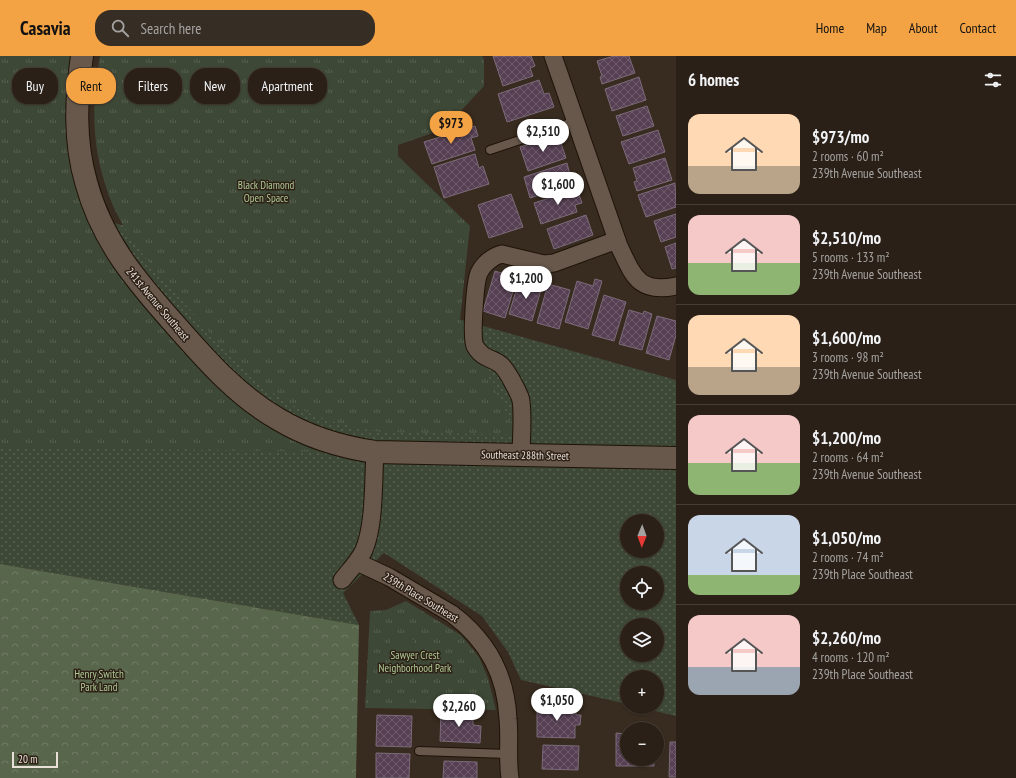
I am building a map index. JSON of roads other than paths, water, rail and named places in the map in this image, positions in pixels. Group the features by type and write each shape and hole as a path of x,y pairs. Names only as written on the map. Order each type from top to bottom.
{"street":[{"name":"241st Avenue Southeast","path":"82,56 77,108 78,142 83,171 96,212 117,252 137,281 212,366 232,386 252,402 280,420 306,433 329,442 355,449 375,452"},
{"path":"553,56 617,240 632,273 642,284 654,288 676,286"},
{"path":"521,455 520,398 503,367 498,363 484,357 475,345 473,335 473,317 479,273 496,255 502,254 544,264 554,263 617,240"},
{"name":"Southeast 288th Street","path":"375,452 676,458"},
{"path":"342,580 357,562 364,550 369,534 375,452"},
{"name":"239th Place Southeast","path":"357,562 389,577 452,614 461,621 485,646 499,671 506,699 510,778"}],"lane":[{"path":"490,150 576,121"},
{"path":"419,751 508,754"}],"park label":[{"name":"Black Diamond Open Space","path":"266,191"},
{"name":"Sawyer Crest Neighborhood Park","path":"415,661"},
{"name":"Henry Switch Park Land","path":"99,680"}]}
